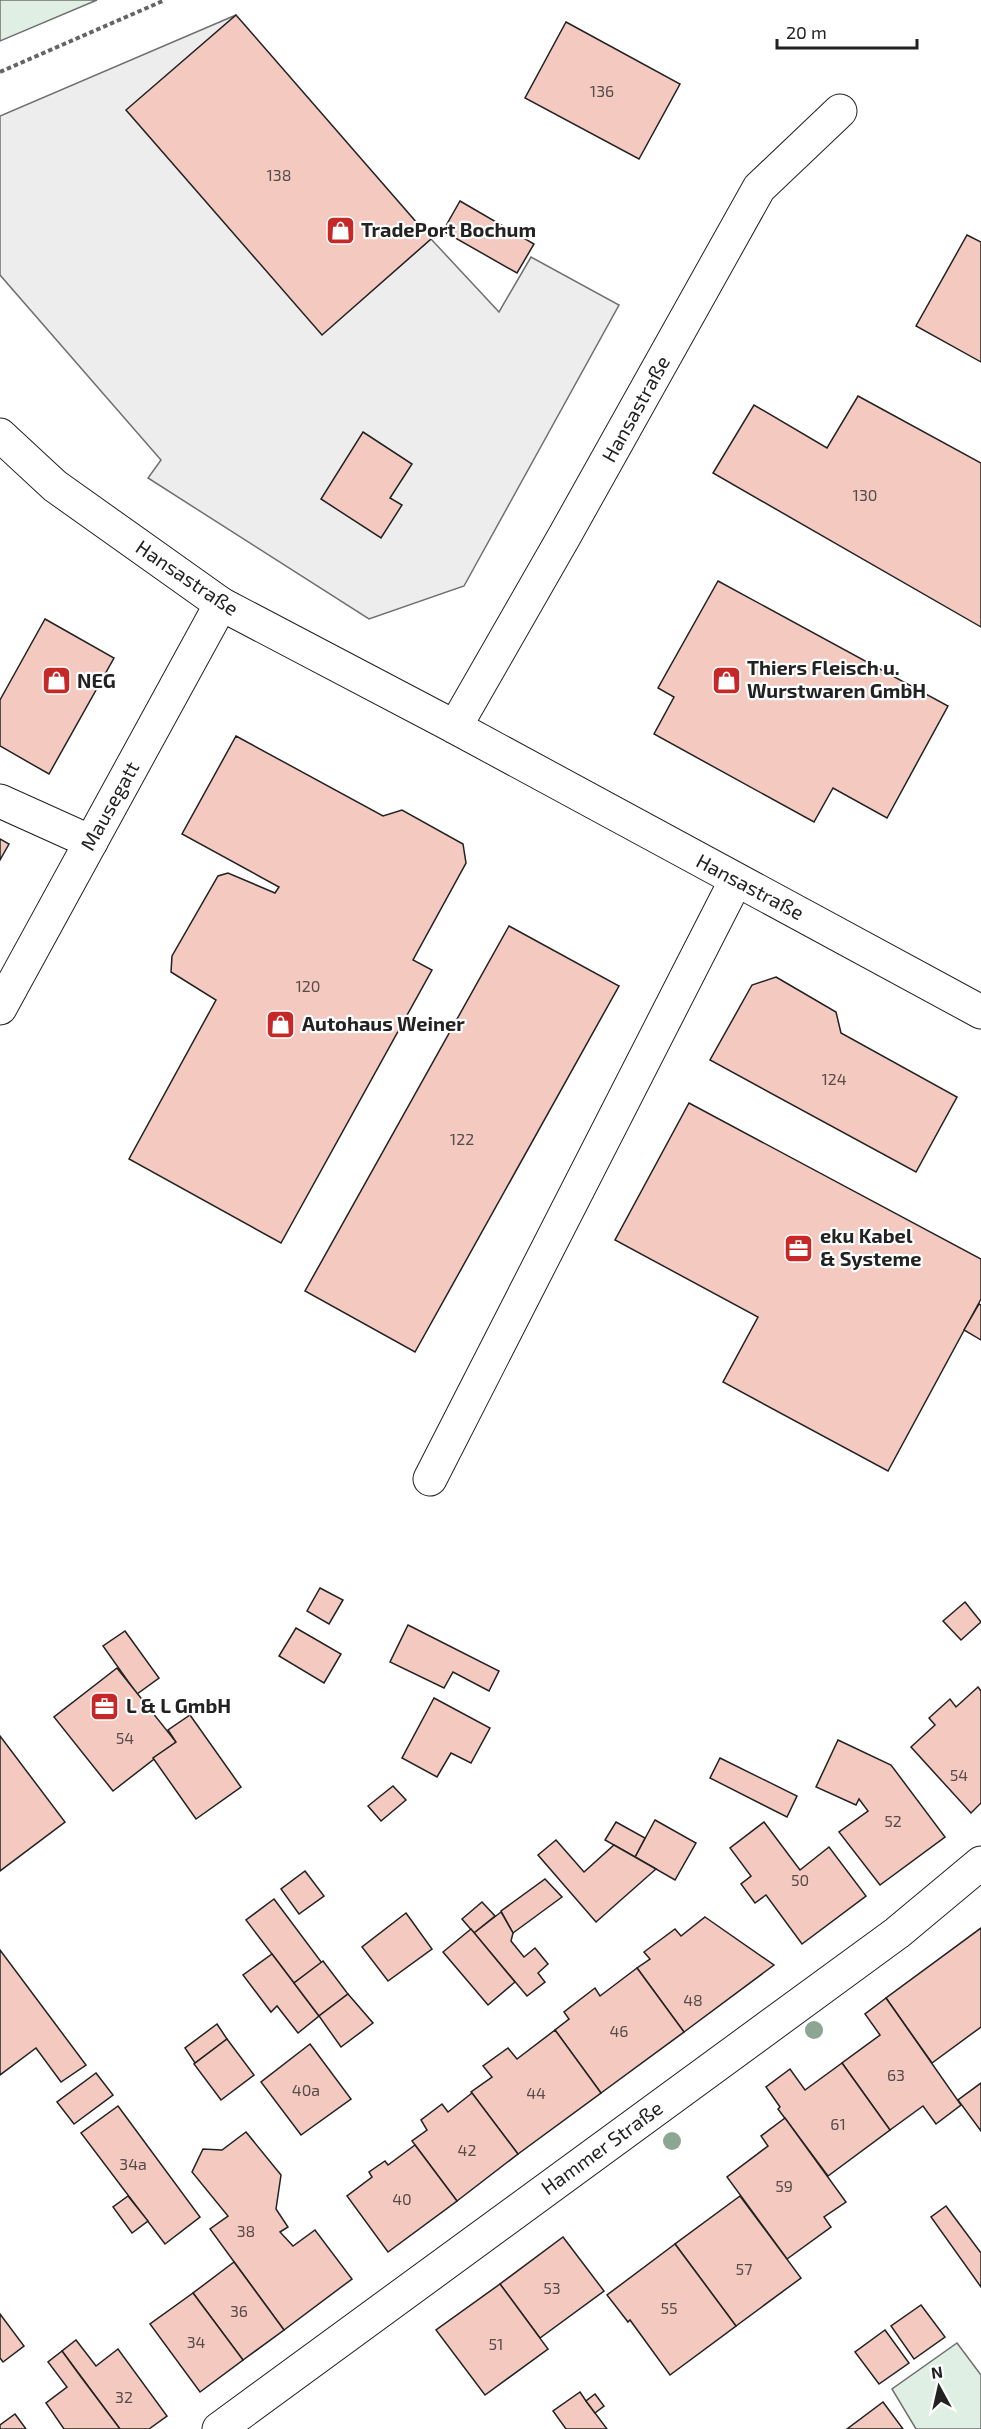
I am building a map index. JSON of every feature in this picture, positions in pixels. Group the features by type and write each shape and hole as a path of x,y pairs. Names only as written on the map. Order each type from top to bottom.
{"street":[{"name":"Hansastraße","path":"455,727 759,189 840,111"},
{"name":"Hansastraße","path":"0,435 56,486 221,604 455,727 981,1012"},
{"name":"Mausegatt","path":"0,1008 221,604"},
{"path":"0,801 91,842"},
{"path":"430,1479 736,880"},
{"name":"Hammer Straße","path":"219,2429 897,1933 981,1863"}],"path":[{"path":"0,72 165,0"}],"green space":[{"path":"0,0 97,0 0,41"},
{"path":"957,2343 981,2375 981,2429 916,2429 892,2389"}],"shaded area":[{"path":"236,15 127,110 322,334 431,239 499,312 531,257 619,305 464,586 369,619 148,478 161,460 0,275 0,116"}],"building":[{"path":"236,15 431,239 322,335 126,110"},
{"path":"566,22 680,84 639,159 525,98"},
{"path":"460,201 534,244 517,273 443,231"},
{"path":"967,235 981,242 981,362 916,326"},
{"path":"858,396 981,463 981,627 713,473 754,405 827,448"},
{"path":"363,432 412,464 390,498 402,505 381,538 321,499"},
{"path":"718,581 948,706 887,818 833,788 814,822 654,734 674,697 658,688"},
{"path":"45,619 114,658 49,774 0,746 0,700"},
{"path":"236,736 383,816 402,810 463,844 466,863 413,960 432,970 281,1243 129,1159 216,1000 171,972 172,956 218,876 228,873 275,893 279,887 182,834"},
{"path":"0,839 9,844 0,860"},
{"path":"509,926 619,986 415,1352 305,1291"},
{"path":"776,977 836,1012 841,1033 957,1097 916,1172 710,1060 752,985"},
{"path":"689,1103 981,1259 981,1299 888,1471 723,1382 758,1317 615,1240"},
{"path":"979,1304 981,1305 981,1340 964,1330"},
{"path":"320,1588 343,1600 329,1624 307,1611"},
{"path":"965,1602 981,1622 961,1640 943,1621"},
{"path":"408,1625 499,1671 489,1691 453,1672 444,1688 390,1662"},
{"path":"296,1628 341,1654 324,1683 279,1656"},
{"path":"125,1631 159,1678 137,1694 103,1646"},
{"path":"117,1668 176,1742 113,1791 54,1717"},
{"path":"978,1687 981,1691 981,1803 971,1813 911,1747 935,1725 929,1718 950,1699 956,1707"},
{"path":"434,1698 490,1728 471,1763 451,1753 437,1777 402,1758"},
{"path":"190,1715 241,1787 196,1819 153,1758 176,1742 168,1730"},
{"path":"0,1736 65,1822 0,1871"},
{"path":"838,1740 891,1765 945,1837 880,1885 839,1832 868,1811 859,1799 856,1805 816,1787"},
{"path":"720,1758 797,1796 787,1817 710,1778"},
{"path":"393,1786 406,1800 381,1821 368,1806"},
{"path":"655,1820 696,1843 675,1880 635,1857"},
{"path":"616,1822 645,1838 635,1857 605,1840"},
{"path":"764,1822 800,1870 829,1847 866,1896 802,1944 766,1895 755,1903 741,1884 751,1876 730,1848"},
{"path":"556,1840 584,1872 614,1845 656,1869 596,1922 538,1855"},
{"path":"305,1871 324,1896 299,1914 281,1889"},
{"path":"545,1879 562,1897 513,1933 501,1911"},
{"path":"274,1899 322,1963 294,1983 246,1920"},
{"path":"482,1902 495,1916 474,1933 462,1919"},
{"path":"501,1912 513,1933 511,1941 524,1957 535,1948 548,1964 538,1973 545,1982 527,1996 474,1933"},
{"path":"406,1913 432,1949 388,1981 362,1947"},
{"path":"705,1917 774,1965 684,2032 637,1968 650,1959 644,1952 675,1929 681,1936"},
{"path":"981,1928 981,2027 932,2063 886,1998"},
{"path":"471,1929 515,1982 488,2005 443,1952"},
{"path":"0,1950 86,2065 61,2082 36,2048 0,2075"},
{"path":"272,1954 319,2016 298,2033 277,2006 271,2012 243,1975"},
{"path":"323,1961 348,1994 319,2016 294,1983"},
{"path":"637,1968 684,2032 601,2093 555,2030 569,2019 564,2012 595,1988 600,1996"},
{"path":"348,1994 373,2023 341,2047 319,2016"},
{"path":"886,1998 961,2105 936,2124 923,2106 890,2130 842,2063 880,2035 865,2014"},
{"path":"217,2024 227,2039 195,2063 185,2048"},
{"path":"555,2030 601,2093 518,2154 471,2092 492,2077 483,2066 508,2048 517,2059"},
{"path":"227,2039 254,2075 221,2100 194,2064"},
{"path":"310,2044 351,2099 301,2135 261,2082"},
{"path":"842,2063 890,2130 828,2176 778,2109 780,2107 766,2087 790,2069 805,2090"},
{"path":"96,2073 113,2095 74,2124 57,2102"},
{"path":"981,2083 981,2131 958,2100"},
{"path":"472,2093 518,2154 457,2201 412,2141 427,2130 421,2120 442,2104 448,2112"},
{"path":"118,2106 200,2217 165,2244 81,2133"},
{"path":"785,2118 846,2202 824,2217 831,2227 787,2259 727,2177 768,2146 761,2136"},
{"path":"246,2132 281,2175 276,2209 288,2227 280,2232 293,2246 315,2230 352,2279 284,2330 210,2229 228,2216 192,2172 203,2149 222,2150"},
{"path":"415,2145 457,2201 388,2252 347,2196 372,2177 369,2172 385,2161 388,2165"},
{"path":"128,2196 148,2221 132,2233 113,2207"},
{"path":"740,2196 801,2278 736,2326 675,2244"},
{"path":"946,2206 981,2253 981,2287 931,2217"},
{"path":"563,2237 604,2291 540,2338 500,2284"},
{"path":"675,2244 736,2326 670,2375 630,2320 628,2322 607,2295"},
{"path":"234,2262 284,2330 243,2360 193,2293"},
{"path":"500,2284 548,2349 485,2395 436,2330"},
{"path":"193,2293 243,2360 200,2392 150,2324"},
{"path":"921,2305 945,2337 914,2359 891,2326"},
{"path":"0,2314 24,2346 3,2362 0,2358"},
{"path":"885,2330 909,2363 879,2384 855,2352"},
{"path":"76,2340 96,2366 118,2349 167,2416 149,2429 120,2429 62,2351"},
{"path":"62,2351 120,2429 64,2429 46,2403 67,2387 48,2362"},
{"path":"580,2392 607,2429 566,2429 553,2411"},
{"path":"595,2394 604,2406 595,2413 586,2401"},
{"path":"883,2402 903,2429 847,2429"},
{"path":"15,2414 26,2429 0,2429 0,2425"}],"place":[{"name":"TradePort Bochum","path":"340,230"},
{"name":"Thiers Fleisch u. Wurstwaren GmbH","path":"726,680"},
{"name":"NEG","path":"56,681"},
{"name":"Autohaus Weiner","path":"281,1024"},
{"name":"eku Kabel & Systeme","path":"799,1248"},
{"name":"L & L GmbH","path":"105,1706"}]}
